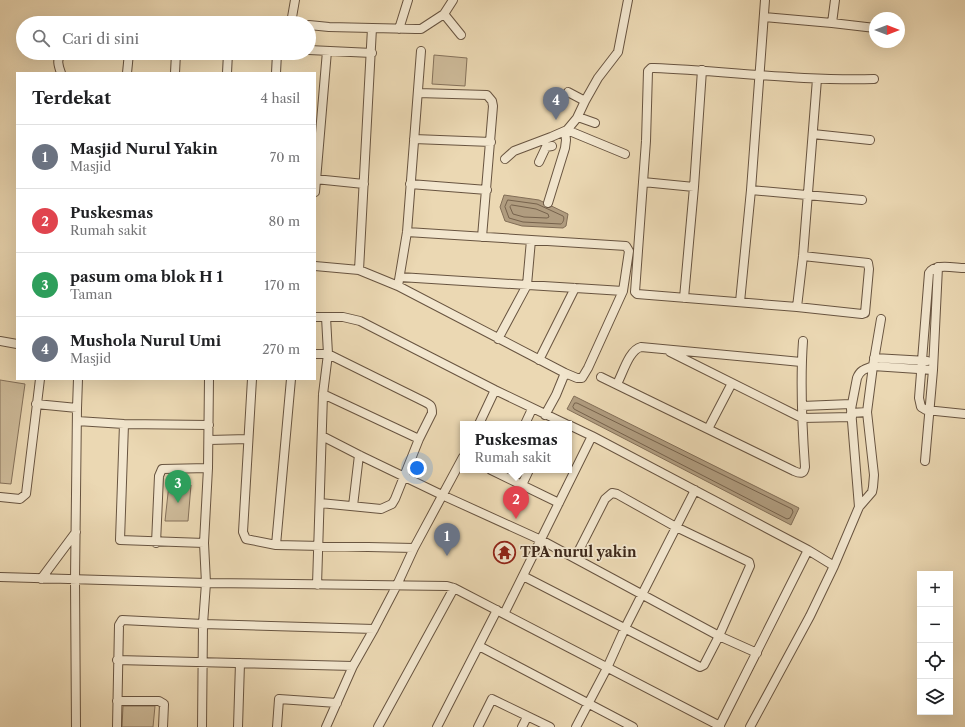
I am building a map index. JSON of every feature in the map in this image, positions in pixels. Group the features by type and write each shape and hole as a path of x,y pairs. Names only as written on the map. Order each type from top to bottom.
{"street":[{"path":"292,16 295,0"},
{"path":"399,30 408,0"},
{"path":"316,26 399,30 421,28 444,14 453,0"},
{"path":"539,162 546,147 566,130 578,116 598,78 618,52 628,0"},
{"path":"740,302 751,190 765,0"},
{"path":"832,23 834,0"},
{"path":"444,14 461,35"},
{"path":"764,17 869,27"},
{"path":"359,270 372,53 372,28"},
{"path":"316,50 372,53"},
{"path":"327,51 316,179 364,184"},
{"path":"398,286 407,232 421,51"},
{"path":"58,60 61,72"},
{"path":"127,72 128,60"},
{"path":"175,72 176,60"},
{"path":"227,72 228,60"},
{"path":"276,72 277,60"},
{"path":"803,256 868,263 869,269 865,313 862,314 797,307 637,294 634,291 643,182 648,71 651,68 654,68 702,70 817,79 874,79"},
{"path":"684,298 694,187 702,70"},
{"path":"797,307 803,256 817,79"},
{"path":"568,92 585,101"},
{"path":"418,93 487,95 492,101 491,142 482,237"},
{"path":"578,116 595,123"},
{"path":"548,203 565,148 566,130"},
{"path":"566,130 625,154"},
{"path":"813,134 870,140"},
{"path":"414,140 491,142"},
{"path":"505,159 514,151 552,142 565,148"},
{"path":"643,182 694,187"},
{"path":"410,184 486,190"},
{"path":"751,190 862,200"},
{"path":"316,266 359,270 398,286 565,373 577,378 582,378 623,291 629,251 626,246 407,232"},
{"path":"498,339 527,285 531,240"},
{"path":"965,268 938,267 930,271 927,281 919,398 921,407 930,411 965,414"},
{"path":"925,461 933,370 938,267"},
{"path":"400,277 623,291"},
{"path":"539,360 575,288"},
{"path":"316,317 343,316 360,321 532,408 549,419 556,395 565,373"},
{"path":"317,585 323,394 328,354 326,317"},
{"path":"750,727 810,616 834,566 859,507 872,492 874,481 867,412 881,319"},
{"path":"0,341 16,344"},
{"path":"601,377 800,474 805,471 801,362 803,341"},
{"path":"617,384 632,352 636,348 641,347 801,362"},
{"path":"666,350 802,418 852,411"},
{"path":"316,354 328,354 431,405 432,408 432,413 419,439 395,499 387,507 381,509 320,503"},
{"path":"859,507 852,411 859,374 863,369 874,362 921,365 933,362"},
{"path":"921,365 933,370"},
{"path":"0,497 20,499 26,494 40,380"},
{"path":"76,727 75,580 78,380"},
{"path":"202,727 202,662 206,583 204,544 208,468 209,380"},
{"path":"252,380 243,532 244,536 249,540 276,545 414,548"},
{"path":"276,545 291,380"},
{"path":"708,429 732,383"},
{"path":"480,421 495,390"},
{"path":"323,394 419,439"},
{"path":"36,404 77,408"},
{"path":"802,406 867,412"},
{"path":"526,421 532,408"},
{"path":"77,421 124,424 209,424"},
{"path":"124,424 120,540 156,543 204,544"},
{"path":"572,427 592,436 695,490 808,550 834,566"},
{"path":"322,436 442,495 541,540 719,636 757,653"},
{"path":"437,727 478,646 523,576 592,436"},
{"path":"208,440 248,439"},
{"path":"353,506 358,455"},
{"path":"326,727 353,666 374,629 414,548 460,462"},
{"path":"156,543 159,476 162,469 208,468"},
{"path":"503,473 522,485 559,503"},
{"path":"522,485 527,473"},
{"path":"576,727 589,704 625,628 695,490"},
{"path":"523,576 700,667 704,665 719,636 750,568 749,562 676,528 617,494 610,494 606,499 575,558"},
{"path":"41,579 76,532"},
{"path":"0,578 317,585 397,585 441,586 454,588 719,727 808,550"},
{"path":"378,727 454,588"},
{"path":"117,727 117,660 119,625 122,620 374,629"},
{"path":"478,646 633,727"},
{"path":"117,660 353,666"},
{"path":"238,727 240,663"},
{"path":"277,727 279,699 337,703"},
{"path":"478,727 492,699 550,727"},
{"path":"117,701 162,702 164,704 163,727"},
{"path":"522,727 527,717"}],"shaded area":[{"path":"434,55 467,58 465,86 432,84"},
{"path":"0,380 25,384 11,484 0,483"},
{"path":"169,484 191,485 188,521 165,521"},
{"path":"123,706 155,706 153,727 122,727"}],"water":[{"path":"504,195 539,200 568,214 566,226 563,228 522,226 505,221 500,207"},
{"path":"574,396 799,508 791,525 567,409"}],"place":[{"name":"Mushola Nurul Umi","path":"556,120"},
{"name":"pasum oma blok H 1","path":"178,503"},
{"name":"Puskesmas","path":"516,519"},
{"name":"TPA nurul yakin","path":"505,552"},
{"name":"Masjid Nurul Yakin","path":"447,556"}]}
